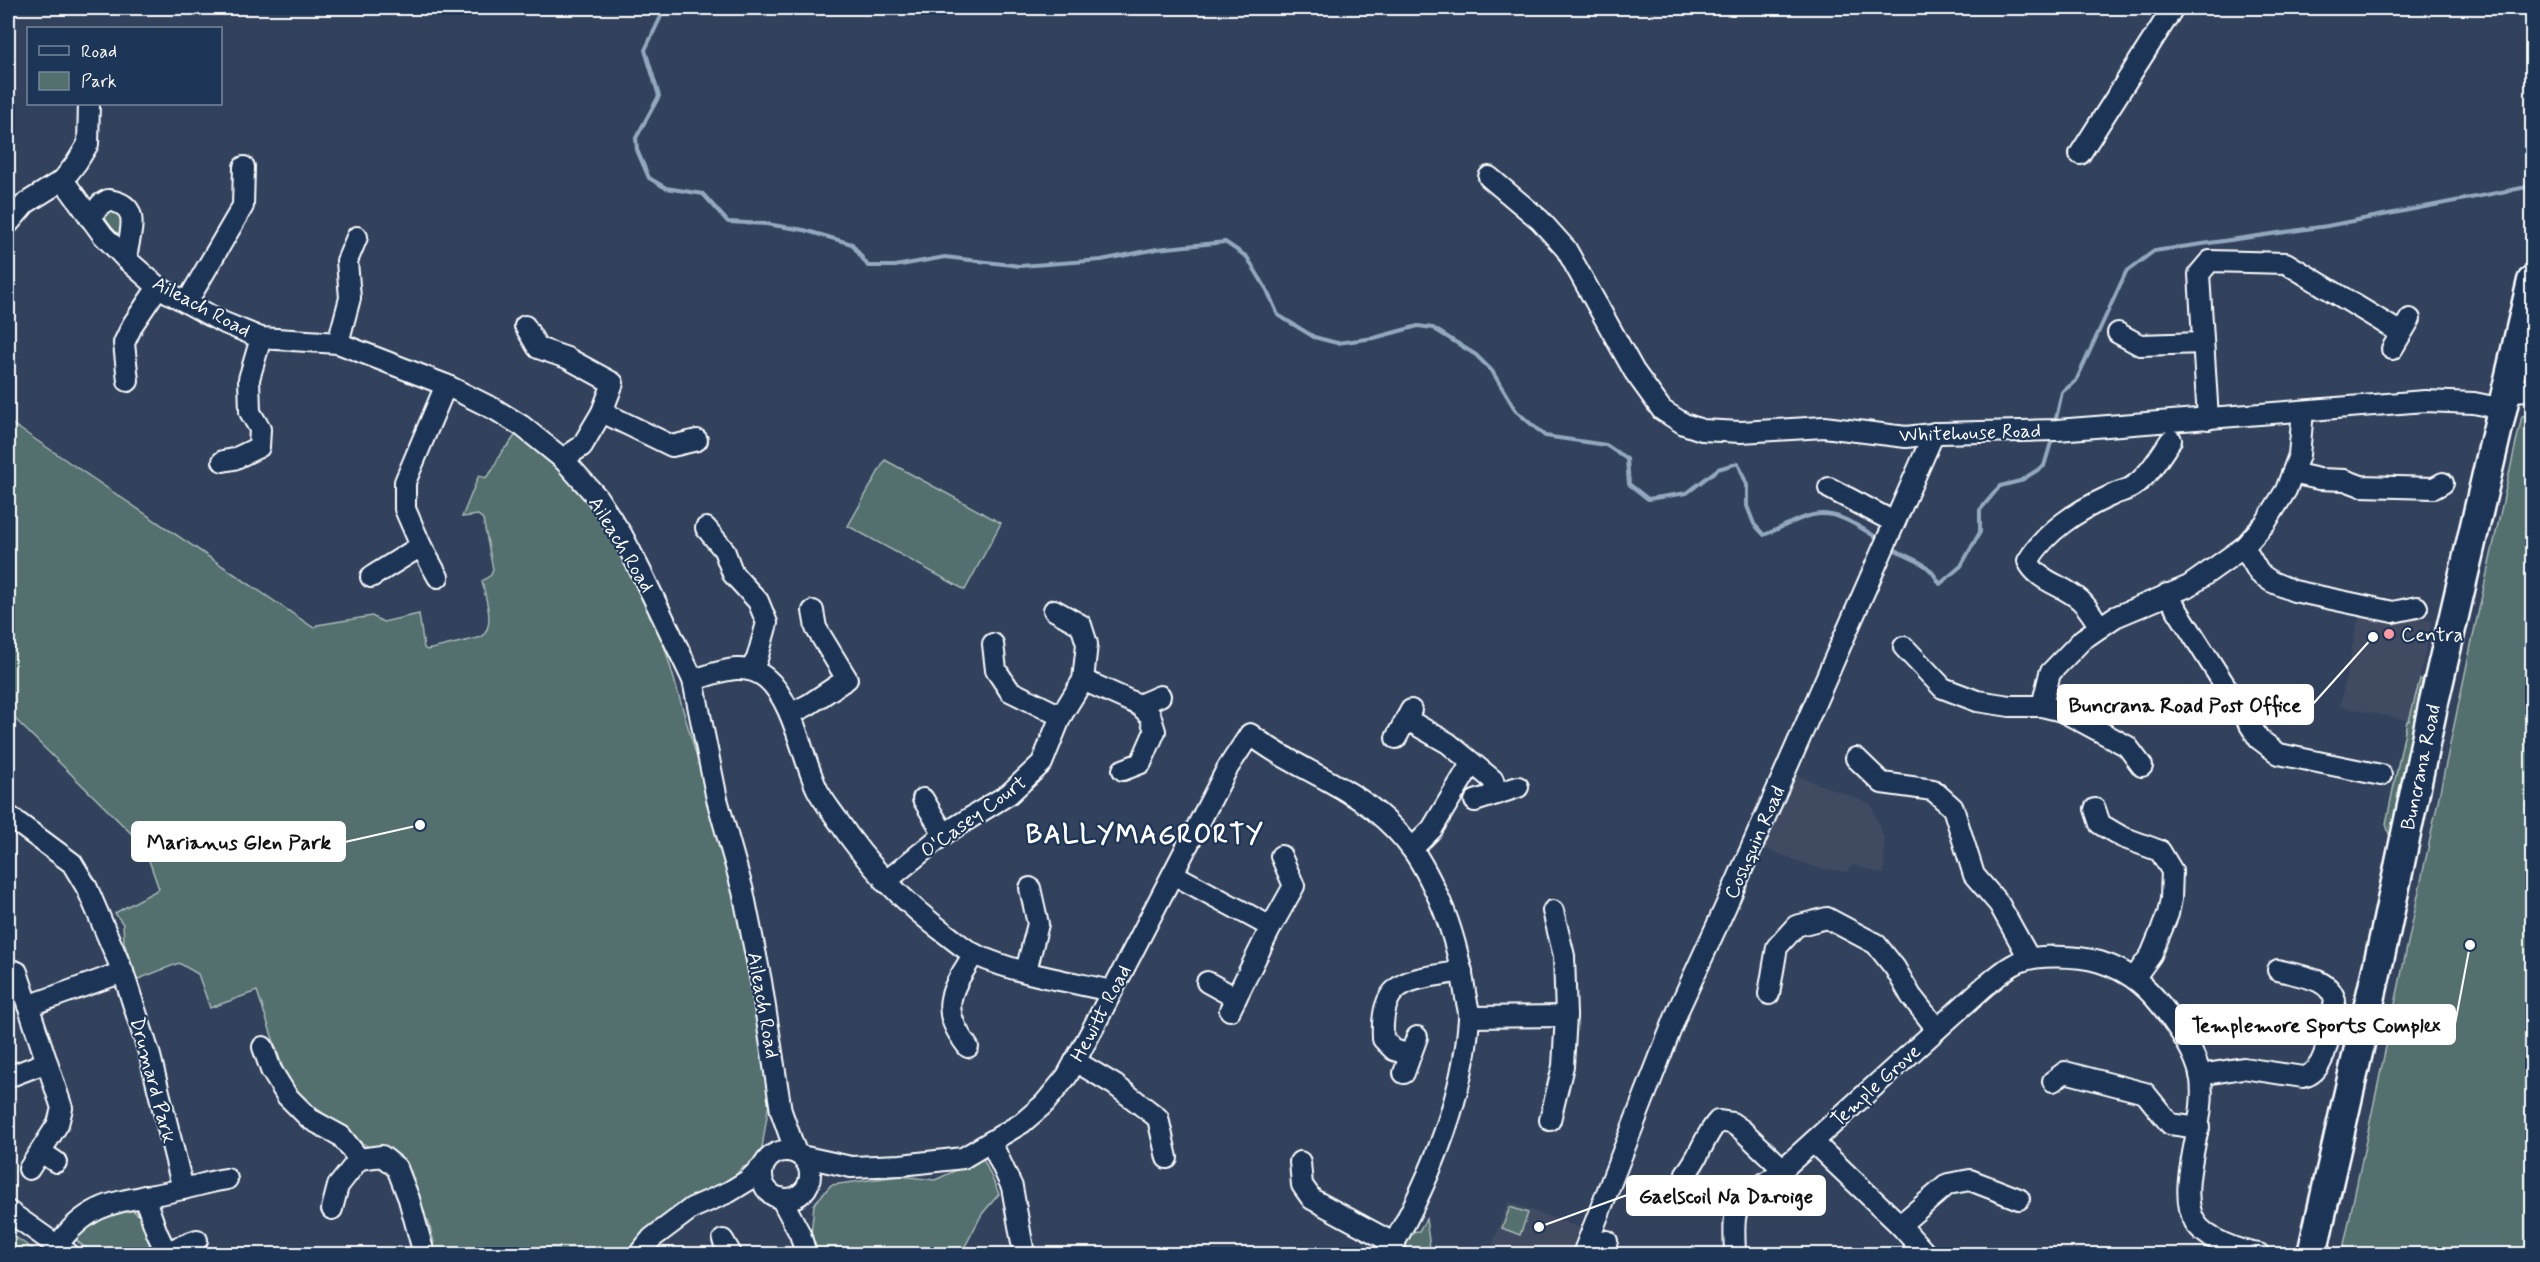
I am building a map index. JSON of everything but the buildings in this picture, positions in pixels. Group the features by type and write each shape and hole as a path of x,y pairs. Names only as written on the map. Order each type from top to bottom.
{"highway":[{"name":"Buncrana Road","path":"2312,1254 2385,934 2433,706 2514,397 2532,281"}],"street":[{"path":"2080,154 2173,8"},
{"path":"8,224 26,203 63,180 88,144 89,105"},
{"path":"187,302 243,206 244,167"},
{"name":"Whitehouse Road","path":"1489,177 1540,220 1566,249 1634,371 1662,410 1684,424 1702,430 1741,432 1824,427 1906,437 1934,433 2057,430 2425,400 2474,403 2514,397"},
{"name":"Aileach Road","path":"63,180 90,218 126,259 158,286 222,322 261,338 338,343 446,385 522,426 562,459 597,497 622,535 693,680 717,799 743,891 761,981 781,1111 799,1154"},
{"path":"90,218 100,204 108,200 124,204 129,208 132,219 126,259"},
{"path":"338,343 350,298 347,261 357,237"},
{"path":"2208,419 2199,274 2210,261 2286,263 2401,334"},
{"path":"128,381 124,343 133,324 158,286"},
{"path":"525,326 538,348 567,358 613,383 602,412 582,446 562,459"},
{"path":"2118,333 2140,345 2203,343"},
{"path":"223,461 234,459 259,447 260,429 250,412 249,379 261,338"},
{"path":"438,577 405,509 405,483 446,385"},
{"path":"2042,706 2050,673 2083,639 2115,617 2203,578 2244,548 2266,522 2286,490 2299,455 2303,411"},
{"path":"602,412 672,446 697,440"},
{"name":"Coshquin Road","path":"1583,1254 1679,1008 1730,898 1934,433"},
{"path":"2100,627 2082,601 2060,585 2032,571 2028,561 2038,544 2052,531 2111,495 2132,487 2150,470 2171,440"},
{"path":"2292,473 2319,479 2345,480 2361,486 2434,488 2443,483"},
{"path":"1829,488 1894,522"},
{"path":"706,528 724,550 734,574 758,601 767,623 752,669"},
{"path":"370,577 421,546"},
{"path":"2244,548 2259,573 2272,582 2294,591 2392,612 2417,607"},
{"path":"2167,594 2259,739 2279,754 2381,775"},
{"path":"1054,610 1081,625 1087,644 1083,680 1139,705 1150,715 1155,730 1141,763 1123,770"},
{"path":"790,714 847,679 816,628 813,611"},
{"path":"993,644 996,670 1010,691 1060,717"},
{"path":"1904,647 1943,688 1977,701 2010,706 2042,706 2062,711 2127,746 2142,766"},
{"path":"693,680 739,668 752,669 772,684 790,714 818,790 844,830 885,882 925,918 974,954 1026,971 1112,991"},
{"name":"O'Casey Court","path":"885,882 944,834 1009,794 1042,763 1060,717 1083,680"},
{"path":"1139,705 1160,696"},
{"path":"1396,738 1409,713 1492,780 1497,794"},
{"name":"Hewitt Road","path":"799,1154 851,1167 901,1165 963,1158 1022,1123 1044,1104 1067,1076 1227,769 1250,735 1263,745 1341,788 1374,810 1413,848"},
{"path":"1856,758 1882,783 1933,790 1953,808 1974,875 1999,904 2029,958"},
{"path":"1300,1162 1302,1185 1312,1199 1392,1249 1444,1136 1459,1083 1470,1017 1452,928 1425,867 1413,848 1432,829 1471,764"},
{"path":"1475,801 1518,787"},
{"path":"923,799 944,834"},
{"path":"2095,810 2100,824 2122,837 2160,851 2172,871 2168,914 2151,955 2135,977"},
{"name":"Drumard Park","path":"10,817 72,863 87,888 123,972 151,1060 183,1189"},
{"path":"1207,982 1233,1004 1294,886 1281,856"},
{"path":"1173,874 1271,927"},
{"path":"1026,971 1038,924 1030,888"},
{"path":"1550,1120 1563,1066 1566,1016 1564,956 1553,911"},
{"name":"Temple Grove","path":"1769,994 1777,947 1796,926 1827,918 1876,944 1895,968 1911,996 1937,1029"},
{"path":"968,1047 956,1032 948,1010 957,981 974,954"},
{"name":"Temple Grove","path":"1735,1254 1734,1221 1737,1205 1783,1169 1993,980 2015,963 2029,958 2076,957 2095,960 2135,977 2161,1004 2193,1054 2200,1075 2202,1095 2188,1196 2190,1205 2196,1223 2213,1237 2233,1251 2259,1254"},
{"path":"8,969 17,972 62,1108 49,1157 29,1169"},
{"path":"2200,1075 2243,1068 2302,1077 2318,1069 2323,1058 2335,1001 2333,995 2322,982 2278,970"},
{"path":"1410,1055 1394,1050 1383,1039 1383,1019 1388,995 1405,982 1462,971"},
{"path":"28,1006 123,972"},
{"path":"1470,1017 1566,1016"},
{"path":"263,1047 271,1070 287,1096 310,1119 341,1136 359,1159"},
{"path":"1075,1061 1115,1085 1158,1118 1167,1158"},
{"path":"8,1077 47,1062"},
{"path":"2053,1081 2065,1072 2145,1093 2170,1124 2199,1128"},
{"name":"Aileach Road","path":"765,1162 781,1111"},
{"path":"1686,1173 1696,1161 1709,1131 1718,1121 1732,1123 1742,1130 1783,1169"},
{"path":"991,1142 1012,1187 1024,1254"},
{"name":"Temple Grove","path":"1813,1142 1900,1225 1926,1254"},
{"path":"639,1254 652,1238 692,1208 729,1192 781,1151 799,1154 810,1168 800,1234"},
{"path":"332,1209 338,1186 359,1159 382,1156 397,1168 409,1199 424,1254"},
{"path":"765,1162 763,1181 776,1196 800,1234 806,1254"},
{"name":"Hewitt Road","path":"806,1188 851,1167"},
{"path":"63,1250 64,1235 87,1213 113,1202 183,1189 207,1181 227,1179"},
{"path":"1900,1225 1948,1184 1970,1180 2019,1199"},
{"path":"729,1192 796,1197 806,1188"},
{"path":"144,1196 166,1253 197,1240"},
{"path":"8,1211 63,1250"}],"shaded area":[{"path":"2360,611 2432,621 2410,721 2340,706"},
{"path":"1790,773 1871,804 1884,839 1884,874 1852,865 1847,872 1818,868 1760,847"},
{"path":"1508,1202 1583,1229 1574,1254 1489,1254"}],"green space":[{"path":"109,209 116,210 124,218 121,244 102,221 102,216"},
{"path":"2532,415 2532,1254 2342,1254 2522,416"},
{"path":"8,421 314,628 317,625 372,616 383,622 419,614 424,648 427,650 482,637 488,625 489,618 482,581 491,575 493,569 483,519 478,515 462,517 479,475 485,478 489,475 501,452 516,434 563,469 585,496 611,535 644,595 664,645 737,894 772,1083 760,1161 741,1168 731,1182 679,1205 646,1231 624,1254 436,1254 429,1248 434,1242 428,1220 422,1218 411,1172 362,1143 289,1087 257,991 210,1008 198,974 179,963 136,980 124,942 123,924 115,913 159,889 144,846 8,712"},
{"path":"885,460 1001,523 965,590 848,526"},
{"path":"2420,679 2423,680 2390,837 2386,824 2407,721 2409,721"},
{"path":"983,1158 999,1194 982,1214 961,1254 820,1254 811,1236 814,1204 831,1185 900,1176 935,1180"},
{"path":"1510,1207 1528,1213 1520,1235 1502,1228"},
{"path":"127,1208 134,1211 144,1221 158,1254 112,1255 101,1253 81,1245 74,1237 90,1218"},
{"path":"1426,1219 1429,1254 1395,1254 1410,1232 1419,1231"},
{"path":"8,1232 40,1254 8,1254"}],"waterway":[{"path":"665,8 645,50 659,96 636,138 637,150 649,178 666,188 703,194 728,222 766,224 804,230 852,244 868,266 895,266 945,257 1020,266 1101,260 1157,249 1225,242 1247,257 1267,290 1278,315 1314,337 1337,343 1374,338 1418,326 1433,328 1476,355 1492,371 1516,411 1545,436 1606,445 1627,459 1629,484 1648,499 1687,493 1718,469 1738,463 1747,485 1747,506 1754,524 1764,535 1801,519 1822,514 1846,520 1876,537"},
{"path":"2055,423 2062,392 2076,381 2126,272 2154,251 2327,226 2532,186"},
{"path":"1894,549 1920,562 1930,570 1940,584 1961,566 1980,532 1980,510 2000,486 2020,481 2044,466 2053,436"}],"place":[{"name":"Centra","path":"2389,634"},
{"name":"Buncrana Road Post Office","path":"2373,637"},
{"name":"Marianus Glen Park","path":"420,825"},
{"name":"Templemore Sports Complex","path":"2470,945"},
{"name":"Gaelscoil Na Daroige","path":"1539,1227"}],"district":[{"name":"BALLYMAGRORTY","path":"1145,834"}]}
